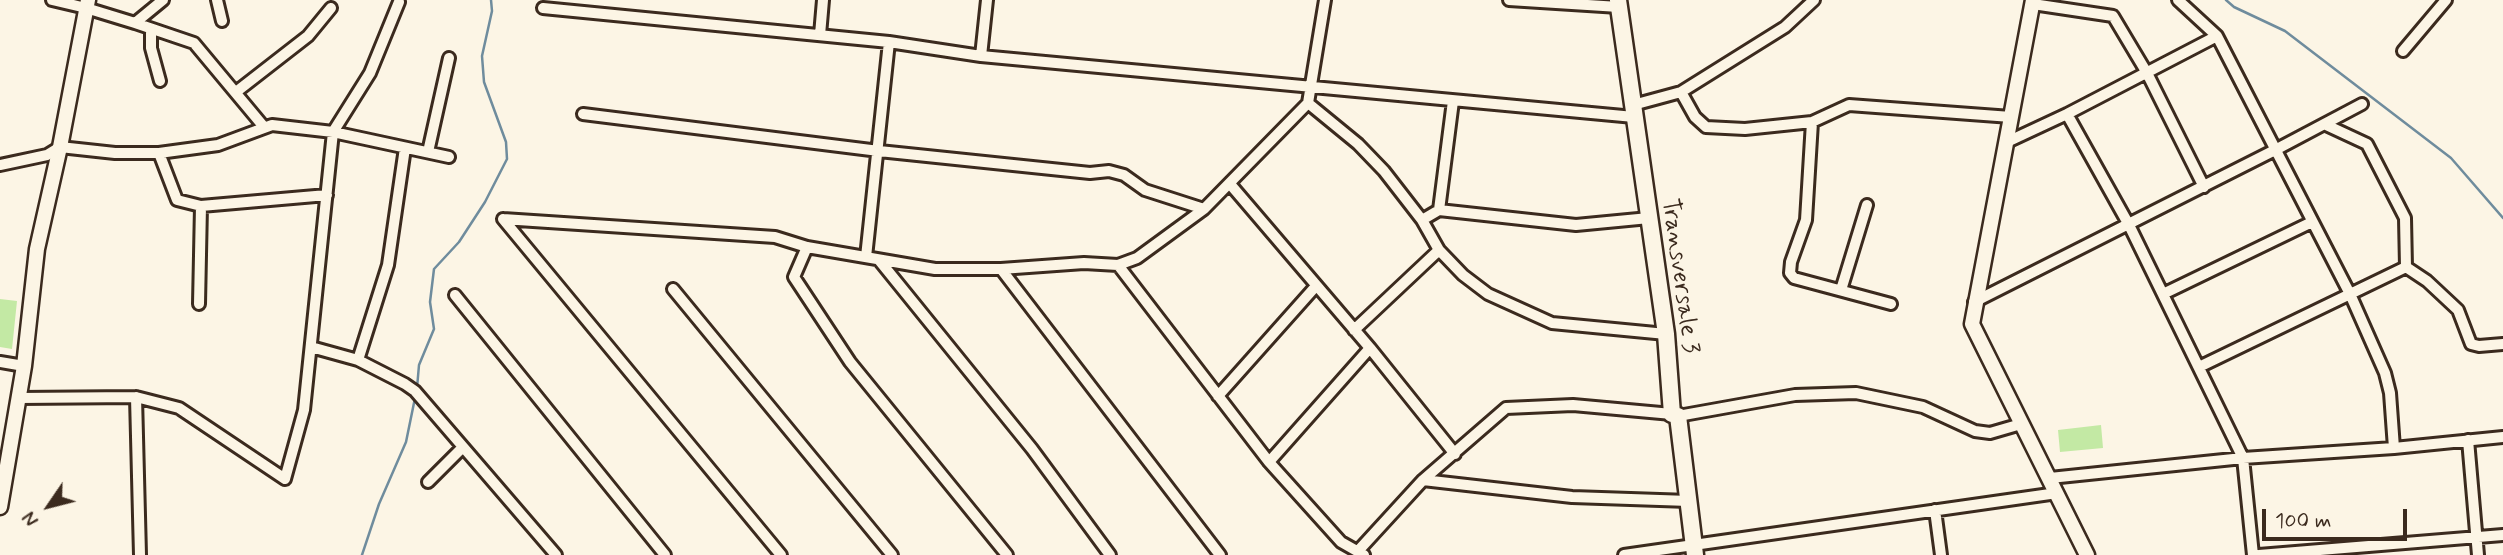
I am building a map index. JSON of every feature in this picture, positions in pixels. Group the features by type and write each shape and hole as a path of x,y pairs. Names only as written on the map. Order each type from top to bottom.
{"main road":[{"name":"Transversale 3","path":"1619,3 1694,550"}],"street":[{"path":"52,0 87,4 194,43 264,128"},
{"path":"135,23 163,0"},
{"path":"217,0 222,21"},
{"path":"820,35 823,0"},
{"path":"981,56 987,0"},
{"path":"781,555 503,219 775,237 807,247 934,269 1001,269 1084,263 1118,265 1137,258 1204,209 1308,103 1325,0"},
{"path":"1509,0 1619,3"},
{"path":"543,8 889,42 981,56 1312,89 1453,101 1633,111 1681,92 1785,27 1814,0"},
{"path":"2178,0 2217,36 2350,294 2385,373 2390,393 2394,448"},
{"path":"2403,51 2446,0"},
{"path":"19,398 83,400 136,397 179,408 285,478 304,410 332,132 370,72 399,2"},
{"path":"2087,555 1972,324 1974,302 2033,2 2113,16 2147,73 2204,187"},
{"path":"0,507 24,366 37,249 60,147 87,4"},
{"path":"236,92 308,36 331,8"},
{"path":"151,29 151,48 160,81"},
{"path":"2007,142 2217,36"},
{"path":"866,257 889,42"},
{"path":"428,152 449,58"},
{"path":"1681,92 1695,117 1706,127 1745,129 1812,122 1849,105 2011,117"},
{"path":"1439,210 1453,101"},
{"path":"1308,103 1358,144 1384,171 1422,220 1439,250 1462,275 1488,294 1552,324 1666,334"},
{"path":"1974,302 2204,187 2362,104"},
{"path":"583,114 879,151 1090,173 1109,171 1124,175 1145,190 1204,209"},
{"path":"2067,114 2129,225 2244,458 2253,555"},
{"path":"1812,122 1806,220 1789,268 1794,278 1891,304"},
{"path":"2324,124 2367,144 2405,218 2406,267"},
{"path":"0,165 47,155 60,147 115,153 159,153 218,145 272,125 332,132 449,157"},
{"path":"358,360 388,265 405,148"},
{"path":"159,153 177,200 201,206 327,195"},
{"path":"1230,184 1370,348 1454,454"},
{"path":"1841,290 1867,205"},
{"path":"199,304 201,206"},
{"path":"1422,220 1439,210 1576,225 1649,218"},
{"path":"2163,294 2312,222"},
{"path":"807,247 794,277 850,362 1007,555"},
{"path":"1354,330 1439,250"},
{"path":"879,260 1032,449 1110,555"},
{"path":"1118,265 1269,462 1341,542 1361,553 1423,480 1506,408 1573,405 1675,415 1795,396 1856,393 1923,407 1975,431 1990,433 2021,424"},
{"path":"2199,367 2406,267"},
{"path":"2406,267 2427,281 2458,310 2471,344 2503,344"},
{"path":"1001,269 1220,555"},
{"path":"1218,396 1316,286"},
{"path":"673,289 892,555"},
{"path":"455,295 665,555"},
{"path":"311,347 358,360 415,391 556,555"},
{"path":"1269,462 1370,348"},
{"path":"0,362 24,366"},
{"path":"136,397 140,555"},
{"path":"2050,478 2244,458 2394,448 2503,437"},
{"path":"2468,440 2477,555"},
{"path":"428,482 463,447"},
{"path":"1423,480 1572,497 1689,501"},
{"path":"1624,555 1694,550 1935,510 2057,493"},
{"path":"1935,510 1941,555"},
{"path":"2259,555 2503,535"}],"green space":[{"path":"0,299 17,301 12,349 0,347"},
{"path":"2101,425 2103,448 2060,452 2058,430"}],"waterway":[{"path":"417,388 419,365 434,329 430,302 434,269 459,242 485,202 507,159 506,142 484,82 482,56 492,11 491,0"},
{"path":"2226,0 2234,7 2285,31 2451,158 2503,218"},
{"path":"362,555 379,504 406,442 415,398"}]}
